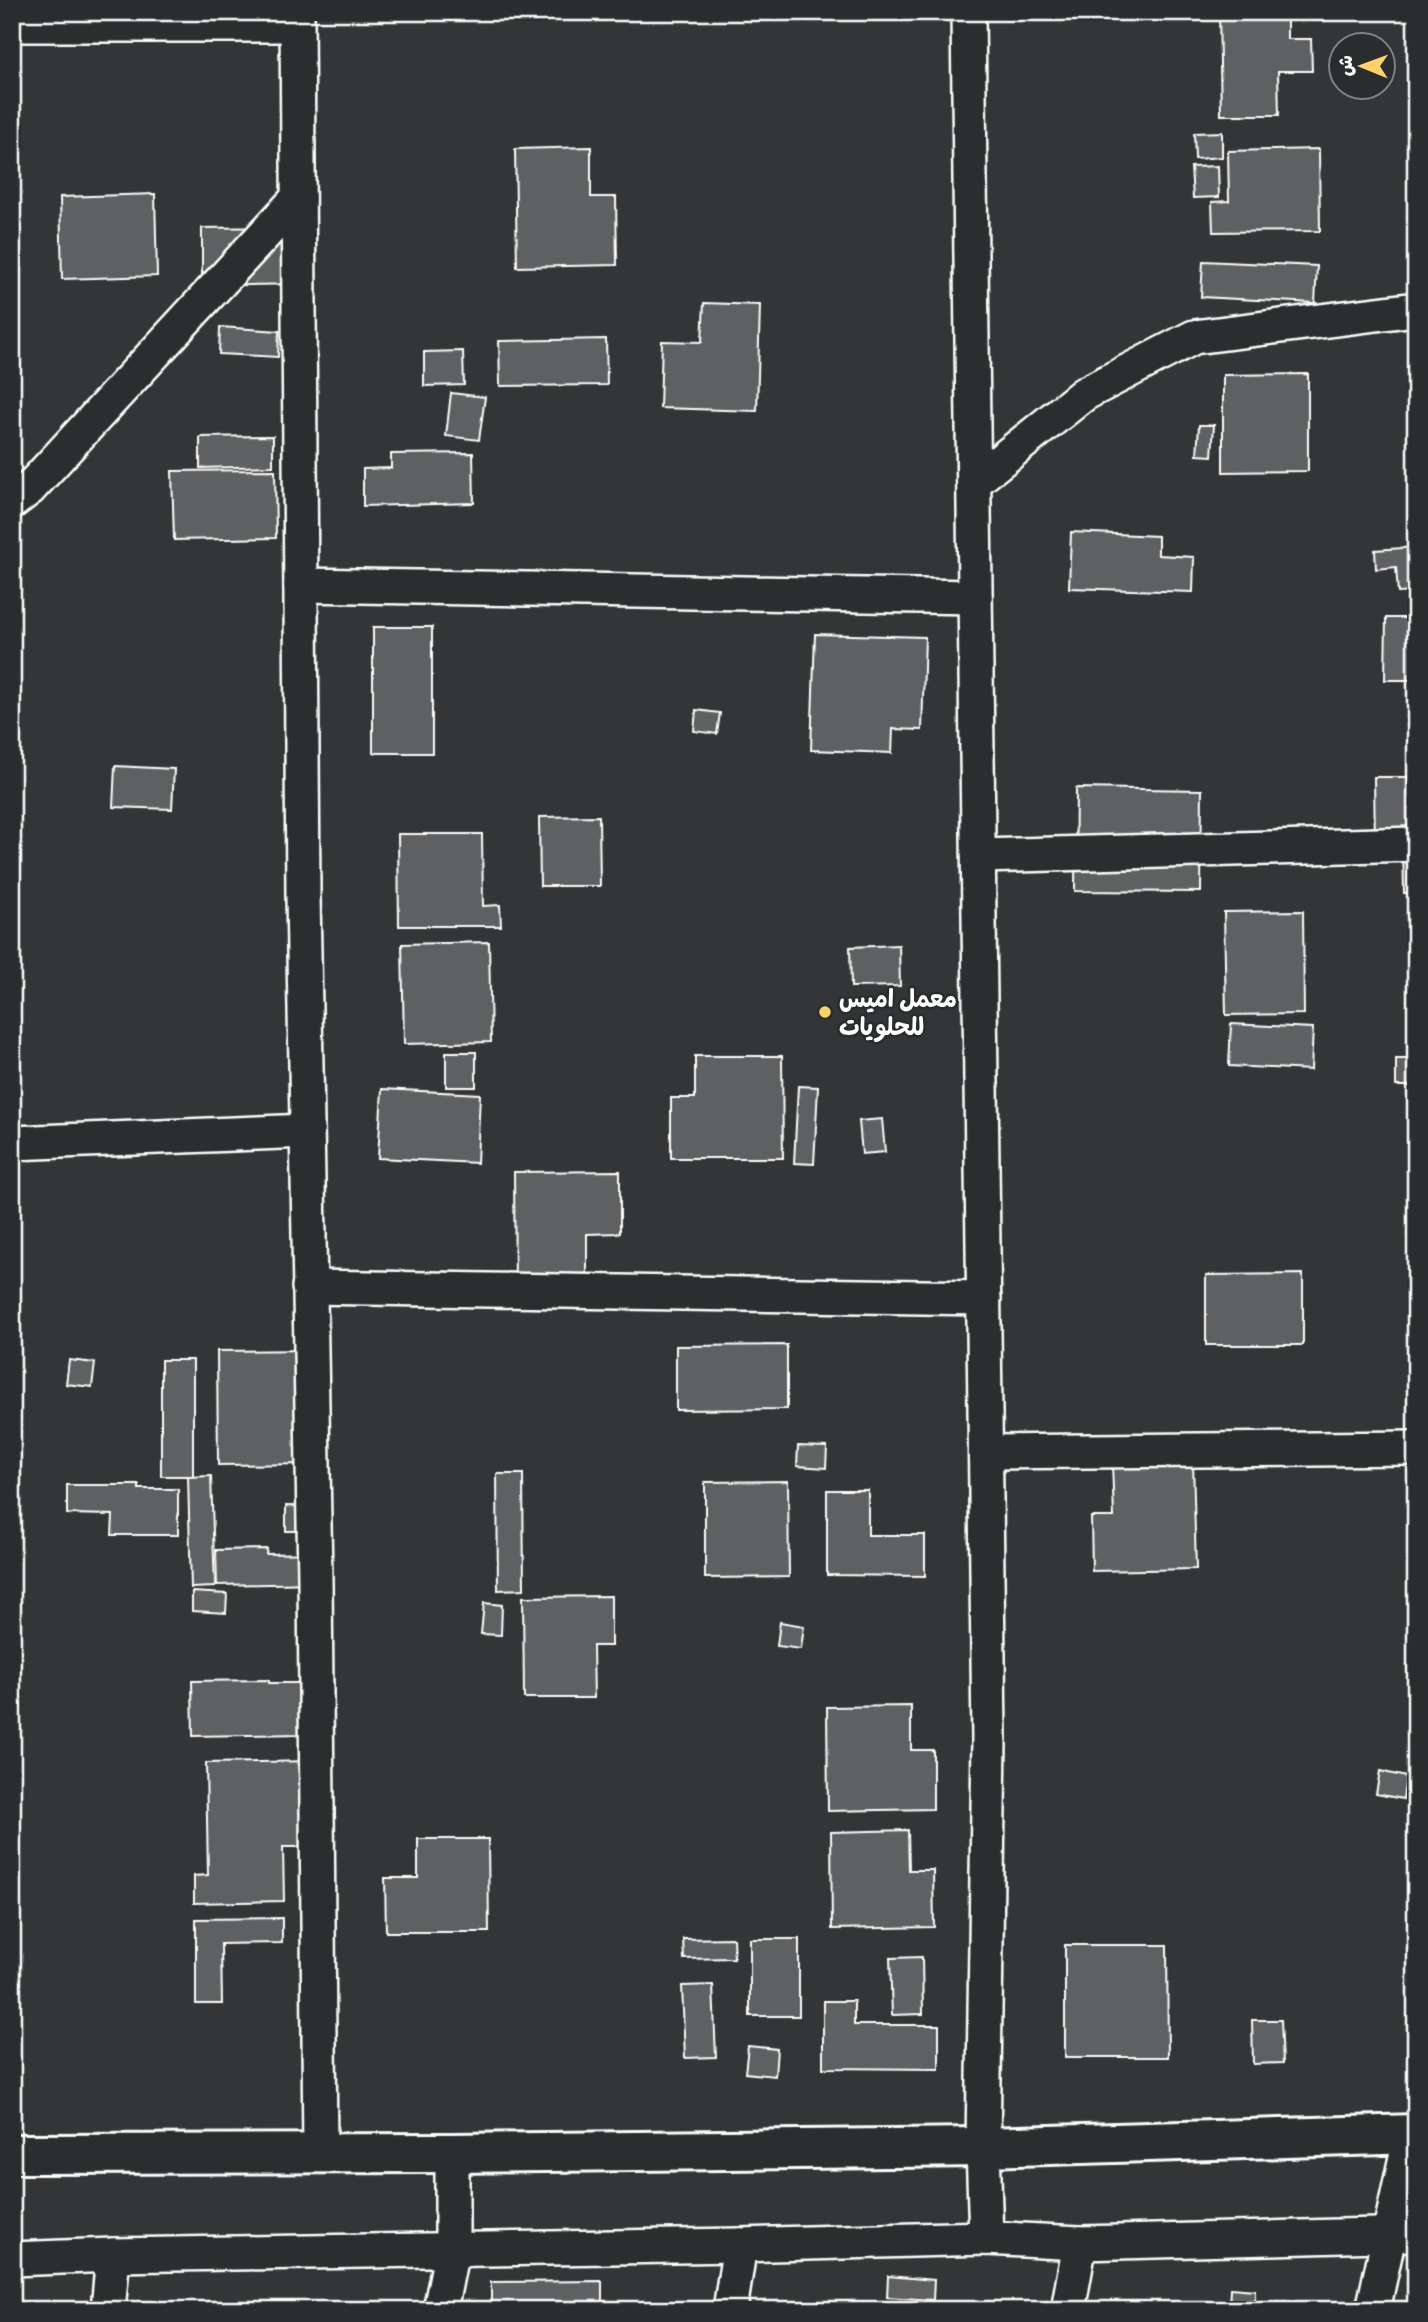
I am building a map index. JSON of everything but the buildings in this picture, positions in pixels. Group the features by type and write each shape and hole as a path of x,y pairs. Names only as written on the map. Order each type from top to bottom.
{"street":[{"path":"968,12 989,1740 983,2147 986,2238"},
{"path":"12,25 297,18 301,585 320,2152"},
{"path":"12,502 29,489 298,198"},
{"path":"974,482 1084,394 1194,337 1416,309"},
{"path":"301,585 975,597"},
{"path":"979,856 1416,844"},
{"path":"12,1143 307,1131"},
{"path":"309,1287 984,1298"},
{"path":"986,1452 1416,1448"},
{"path":"12,2154 452,2153 983,2147 1413,2134 1402,2233 1373,2310"},
{"path":"440,2310 452,2250 452,2153"},
{"path":"12,2259 986,2238 1080,2243 1402,2233"},
{"path":"1068,2310 1080,2243"},
{"path":"730,2310 740,2245"},
{"path":"108,2310 113,2255"}],"place":[{"name":"معمل اميس للحلويات","path":"825,1012"}]}
